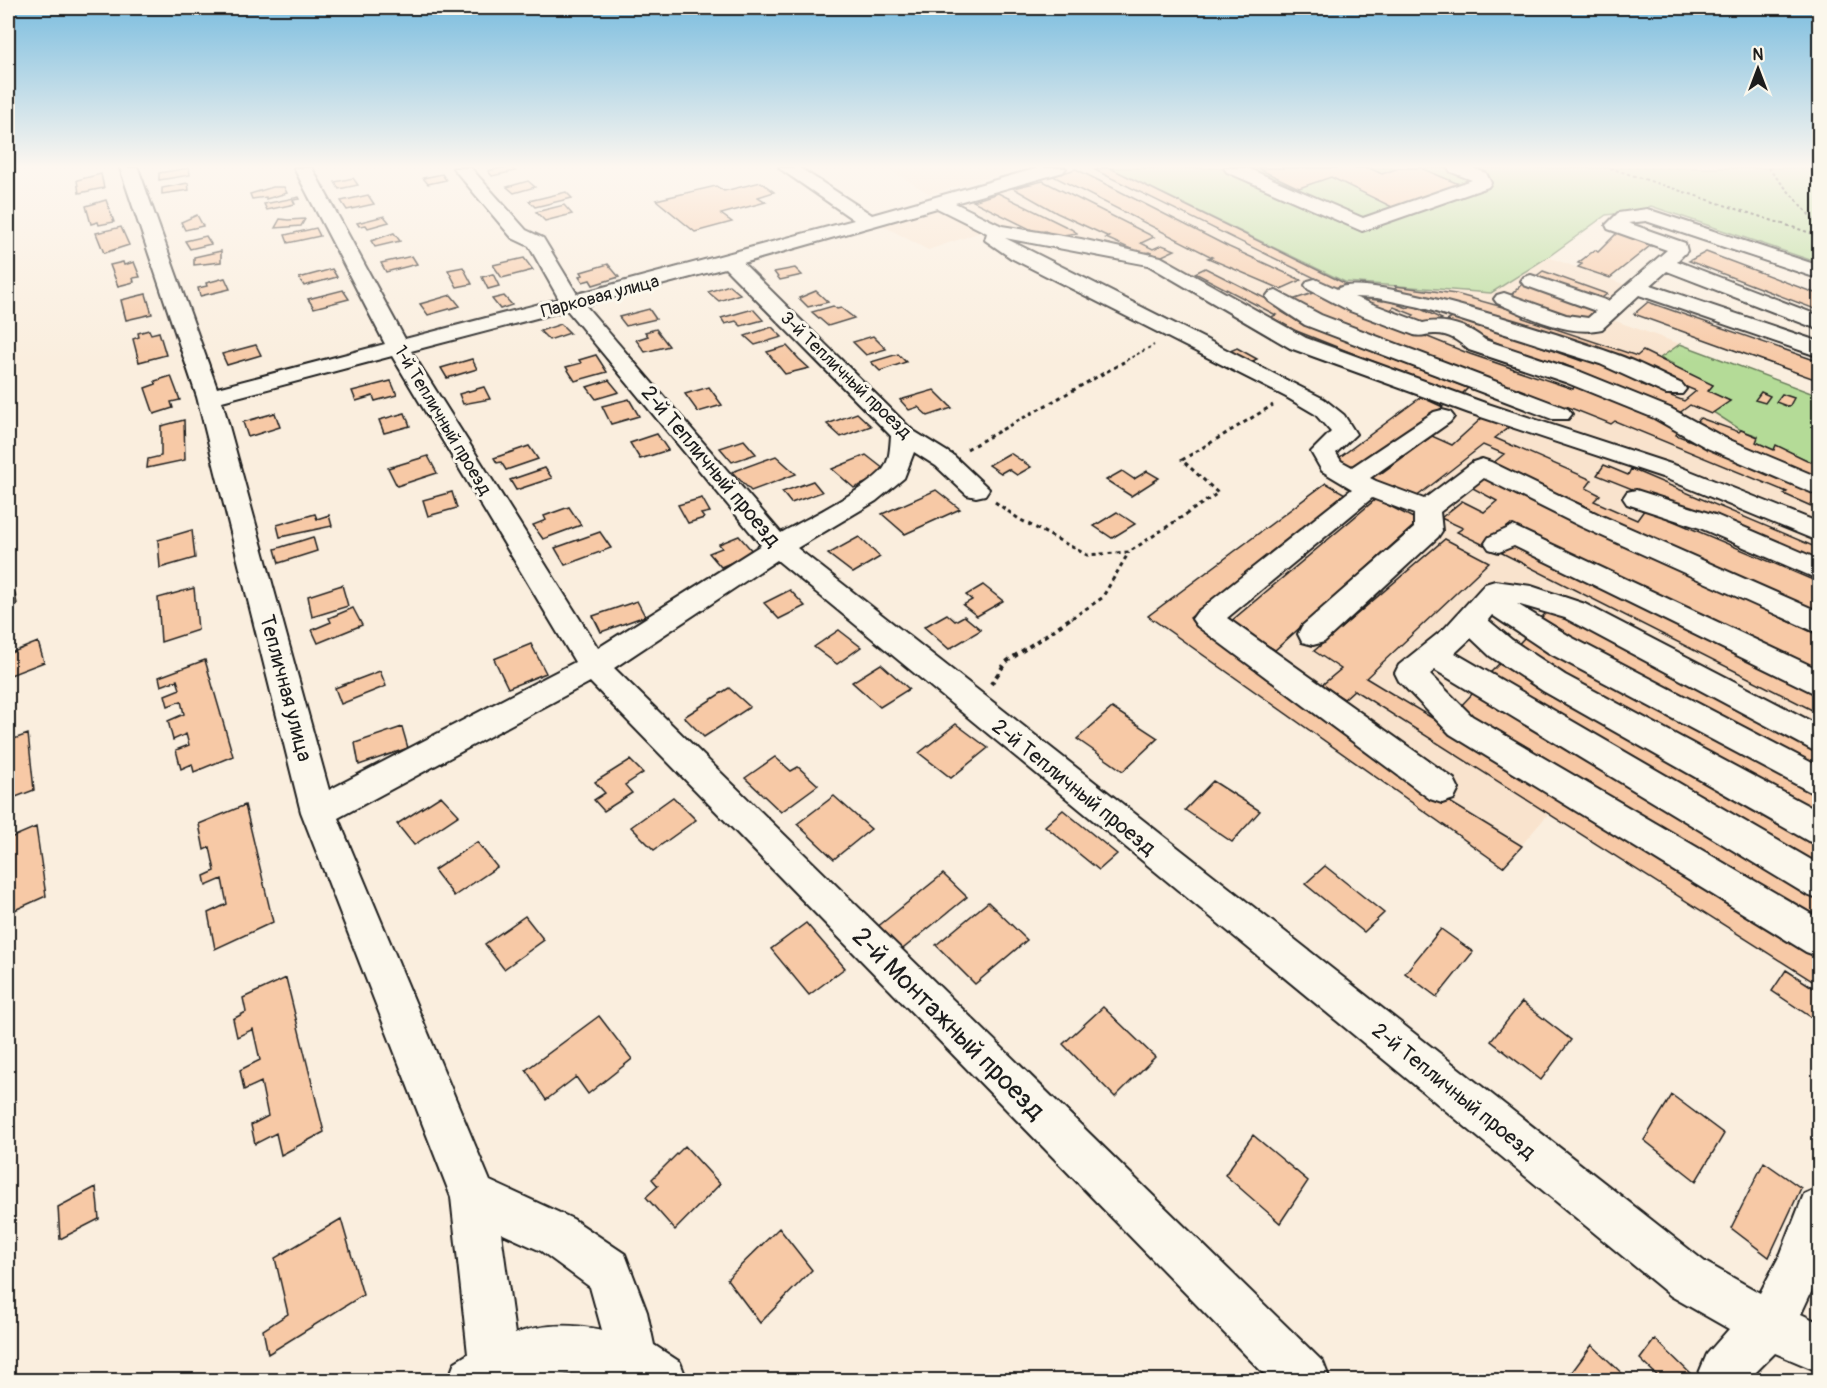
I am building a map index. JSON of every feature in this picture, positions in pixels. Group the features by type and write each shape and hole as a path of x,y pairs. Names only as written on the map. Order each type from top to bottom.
{"street":[{"name":"Тепличная улица","path":"152,233 209,398 318,812 474,1197 484,1373 528,1354 573,1349 647,1370"},
{"name":"1-й Тепличный проезд","path":"337,233 399,349 593,666"},
{"name":"2-й Тепличный проезд","path":"518,233 536,242 572,303 778,547 974,707 1688,1279 1767,1324 1820,1348"},
{"name":"Парковая улица","path":"209,398 729,261 824,233"},
{"path":"997,233 995,240 1018,254 1294,392 1326,411 1341,427 1344,434 1323,452 1331,466 1360,483 1427,509"},
{"path":"1008,233 1081,245 1154,261 1298,343 1482,410 1671,472 1820,532"},
{"path":"1504,299 1583,325 1594,324 1665,263 1678,247 1637,233"},
{"path":"1700,233 1820,273"},
{"name":"3-й Тепличный проезд","path":"729,261 903,435 945,460 976,489"},
{"path":"1665,263 1820,324"},
{"path":"1531,281 1611,309"},
{"path":"1637,287 1820,350"},
{"path":"1674,389 1608,359 1425,302 1377,292 1324,289 1357,306 1422,330 1436,327 1464,334 1477,345 1573,377 1662,413 1716,443 1820,488"},
{"path":"1276,297 1312,320 1556,413 1627,434"},
{"path":"1482,410 1546,415 1556,413"},
{"path":"1360,483 1442,417"},
{"path":"318,812 593,666 778,547 867,495 895,473 901,457 903,435"},
{"path":"1427,509 1482,467 1591,521 1820,624"},
{"path":"1360,483 1360,496 1207,620 1442,789"},
{"path":"1636,498 1709,522 1820,571"},
{"path":"1313,634 1428,531 1427,509"},
{"path":"1499,543 1513,535 1820,684"},
{"path":"1489,596 1560,645 1820,783"},
{"path":"1489,596 1501,648 1554,683 1820,830"},
{"path":"1820,741 1575,611 1531,596 1489,596 1434,655 1410,673 1461,724 1820,940"},
{"path":"1434,655 1820,884"},
{"name":"2-й Монтажный проезд","path":"593,666 1305,1380"},
{"name":"Тепличная улица","path":"474,1197 556,1235 608,1270 647,1370"},
{"path":"1720,1380 1725,1369 1767,1324 1792,1284 1820,1210"}],"path":[{"path":"945,460 1175,333"},
{"path":"974,707 1006,663 1102,598 1129,552 1218,493 1182,460 1294,392"},
{"path":"976,489 1019,519 1087,555 1129,552"}],"shaded area":[{"path":"896,233 979,233 928,250"},
{"path":"1032,233 1244,233 1345,282 1491,293 1548,257 1626,285 1599,315 1680,344 1661,358 1673,364 1671,367 1713,385 1730,401 1714,413 1741,430 1758,437 1756,442 1774,449 1776,445 1819,461 1819,986 1548,814 1503,867 1148,616 1326,484 1336,460 1432,389 1301,337 1170,264"}],"green space":[{"path":"1244,233 1581,233 1491,293 1345,282"},
{"path":"1730,233 1819,233 1819,263"},
{"path":"1680,344 1819,396 1819,461 1811,462 1776,446 1774,450 1756,442 1758,436 1741,430 1713,412 1730,401 1708,391 1713,385 1670,367 1673,364 1660,358"}],"building":[{"path":"96,233 124,233 129,245 104,253"},
{"path":"318,233 320,236 288,243 285,235"},
{"path":"394,233 400,241 375,247 371,241"},
{"path":"1049,233 1077,233 1056,236"},
{"path":"1100,233 1146,233 1154,237 1141,243 1153,249 1162,245 1175,250 1160,257 1149,252 1142,254 1106,238 1109,237"},
{"path":"1164,233 1201,233 1301,280 1281,289 1208,258 1212,257"},
{"path":"1223,233 1242,233 1346,284 1335,288"},
{"path":"1617,233 1625,233 1655,242 1610,278 1578,267 1582,264 1578,263 1595,250 1598,252"},
{"path":"206,236 211,244 190,249 185,241"},
{"path":"221,251 221,262 194,265 194,257"},
{"path":"1706,252 1820,295 1820,311 1689,261"},
{"path":"412,256 417,264 386,272 381,263"},
{"path":"524,258 533,270 502,278 493,265"},
{"path":"123,262 124,265 134,262 140,277 133,278 134,282 118,286 110,265"},
{"path":"608,264 619,277 593,285 590,280 583,282 579,276 583,275 581,272"},
{"path":"463,267 472,284 457,287 448,270"},
{"path":"795,268 802,275 780,280 774,272"},
{"path":"1205,268 1288,310 1282,312 1304,325 1468,388 1460,396 1294,330 1271,317 1276,315 1195,273"},
{"path":"332,269 337,277 304,286 299,278"},
{"path":"1543,271 1607,294 1599,300 1535,277"},
{"path":"493,274 499,286 488,289 482,277"},
{"path":"225,278 230,289 200,296 198,288 207,286 206,283"},
{"path":"1522,284 1596,308 1585,321 1509,297"},
{"path":"729,285 740,294 719,301 708,292"},
{"path":"1395,286 1456,294 1524,313 1523,318 1637,356 1643,351 1713,385 1708,391 1730,401 1711,414 1690,405 1678,414 1563,364 1558,365 1540,358 1536,360 1447,321 1455,316 1582,361 1585,357 1647,380 1642,385 1684,401 1696,391 1631,364 1398,293"},
{"path":"343,290 349,299 314,308 308,299"},
{"path":"816,291 828,302 808,307 799,298"},
{"path":"1316,292 1470,354 1573,389 1575,384 1660,417 1658,421 1679,430 1676,435 1815,491 1820,495 1820,510 1784,494 1787,492 1615,421 1611,424 1566,406 1561,408 1337,326 1292,300"},
{"path":"146,294 152,314 126,320 121,300"},
{"path":"1358,294 1369,299 1383,301 1387,297 1402,301 1399,305 1408,308 1412,305 1442,319 1424,327 1408,320 1414,315 1394,307 1388,312 1353,299"},
{"path":"451,295 460,306 428,315 420,304"},
{"path":"504,296 512,305 500,309 492,299"},
{"path":"1648,302 1820,362 1820,381 1634,314"},
{"path":"833,306 837,309 841,308 854,318 828,326 812,312"},
{"path":"649,309 656,319 626,326 619,317"},
{"path":"753,309 763,320 741,326 736,321 725,324 721,318"},
{"path":"561,324 570,333 549,340 540,331"},
{"path":"772,327 782,337 755,345 745,336"},
{"path":"656,329 669,346 645,352 636,340 648,336 645,332"},
{"path":"149,330 151,334 159,332 166,355 139,362 133,339 139,337 138,333"},
{"path":"873,336 886,349 866,355 853,342"},
{"path":"256,345 261,355 227,365 222,354"},
{"path":"787,346 809,368 785,374 767,352"},
{"path":"1237,348 1257,359 1244,365 1223,354"},
{"path":"898,354 906,362 880,371 871,362"},
{"path":"596,355 607,372 575,381 566,367 581,363 579,360"},
{"path":"472,359 477,369 447,378 441,368"},
{"path":"171,376 180,400 171,402 173,408 154,414 145,388 156,384 155,381"},
{"path":"609,380 619,392 596,399 587,387"},
{"path":"391,381 397,395 375,401 373,396 356,401 352,391"},
{"path":"484,387 490,399 463,404 459,394"},
{"path":"709,387 722,405 698,412 685,394"},
{"path":"934,390 952,408 928,416 918,407 909,410 900,400"},
{"path":"1761,392 1770,396 1765,403 1755,400"},
{"path":"1782,394 1794,398 1789,407 1776,402"},
{"path":"1421,397 1443,407 1354,470 1336,460"},
{"path":"629,399 639,416 611,424 602,406"},
{"path":"275,413 280,427 248,437 243,422"},
{"path":"405,413 410,426 384,433 379,420"},
{"path":"857,413 871,426 841,437 827,424"},
{"path":"1483,417 1509,427 1495,438 1592,480 1586,488 1600,495 1594,501 1637,520 1645,509 1820,583 1820,614 1586,510 1587,507 1492,464 1504,454 1483,445 1411,501 1365,480 1376,472 1380,474 1432,436 1452,445"},
{"path":"1700,418 1758,437 1756,442 1774,450 1776,445 1811,462 1814,458 1820,461 1820,481 1695,423"},
{"path":"184,420 185,460 147,468 148,459 161,456 161,426"},
{"path":"657,434 668,450 640,459 630,443"},
{"path":"744,440 756,454 732,462 720,448"},
{"path":"529,446 538,459 506,470 501,462 497,463 494,458"},
{"path":"1010,453 1031,467 1017,475 1008,469 1001,473 989,465"},
{"path":"866,455 889,473 854,488 832,469"},
{"path":"428,456 437,473 397,486 388,468"},
{"path":"776,456 796,474 751,491 732,472"},
{"path":"1604,465 1628,475 1631,469 1820,549 1820,564 1597,475"},
{"path":"545,468 552,478 516,490 510,480"},
{"path":"1122,471 1134,479 1147,471 1159,478 1131,496 1106,480"},
{"path":"1480,475 1820,636 1820,678 1510,525 1484,545 1457,532 1463,528 1441,518 1462,501 1484,512 1497,501 1467,485"},
{"path":"813,481 822,492 791,503 782,492"},
{"path":"1326,483 1347,495 1190,618 1435,793 1522,846 1503,867 1148,616"},
{"path":"936,490 960,509 905,534 882,514"},
{"path":"452,492 457,508 428,516 423,500"},
{"path":"702,498 710,512 701,514 704,518 688,523 678,505"},
{"path":"1376,499 1419,521 1275,650 1229,623"},
{"path":"569,507 581,525 543,539 533,525 546,520 544,516"},
{"path":"1117,512 1135,524 1112,538 1094,526"},
{"path":"315,514 317,519 329,515 332,526 280,537 277,525"},
{"path":"192,530 195,558 160,568 158,540"},
{"path":"600,532 611,548 565,565 555,548"},
{"path":"739,536 754,553 721,567 709,553 722,548 719,544"},
{"path":"313,537 317,551 279,563 275,549"},
{"path":"859,537 880,557 853,573 828,554"},
{"path":"1445,539 1489,562 1366,678 1820,953 1820,986 1354,690 1344,699 1322,685 1341,669 1314,651"},
{"path":"1513,543 1820,696 1820,714 1502,553"},
{"path":"342,585 348,606 312,617 308,596"},
{"path":"983,585 1003,601 977,616 963,605 972,600 966,595"},
{"path":"194,588 198,630 161,642 158,598"},
{"path":"790,590 805,606 779,619 764,603"},
{"path":"15,594 17,604 8,607 8,597"},
{"path":"637,601 645,616 601,632 593,616"},
{"path":"353,608 362,625 318,643 312,630 331,622 329,618"},
{"path":"1549,610 1820,752 1820,772 1537,622"},
{"path":"947,614 955,621 964,616 981,630 949,649 924,627"},
{"path":"839,630 861,647 837,664 814,647"},
{"path":"1525,637 1820,795 1820,820 1512,651"},
{"path":"38,642 44,662 8,676 8,654"},
{"path":"531,644 546,673 508,688 494,659"},
{"path":"205,660 233,756 194,772 192,764 181,769 176,750 189,745 186,734 173,740 168,721 184,714 181,701 168,706 165,695 180,689 177,680 161,686 159,677"},
{"path":"881,664 909,689 880,707 852,682"},
{"path":"1499,664 1820,847 1820,872 1485,678"},
{"path":"380,671 386,686 341,704 335,688"},
{"path":"729,688 750,707 704,737 684,717"},
{"path":"1474,692 1820,893 1820,923 1458,709"},
{"path":"1112,708 1158,738 1123,771 1077,739"},
{"path":"956,724 988,748 951,778 919,753"},
{"path":"402,727 408,748 359,765 355,743"},
{"path":"28,734 34,790 8,800 8,741"},
{"path":"775,757 791,771 798,767 818,785 781,812 745,778"},
{"path":"630,760 643,773 625,785 632,793 604,811 594,800 605,793 595,782"},
{"path":"1213,781 1260,811 1232,842 1185,810"},
{"path":"441,796 459,815 414,845 397,824"},
{"path":"834,796 871,829 834,859 797,824"},
{"path":"673,797 696,820 654,850 631,827"},
{"path":"245,805 273,922 215,949 208,913 227,904 222,879 206,886 204,876 215,871 210,847 204,850 199,824"},
{"path":"1063,810 1117,854 1099,870 1045,826"},
{"path":"36,827 46,896 8,913 8,839"},
{"path":"477,842 497,867 454,896 434,870"},
{"path":"1325,866 1384,913 1364,932 1305,884"},
{"path":"943,874 967,897 899,952 876,928"},
{"path":"988,902 1027,940 975,984 936,945"},
{"path":"525,916 544,940 504,969 485,944"},
{"path":"806,923 845,968 809,995 771,949"},
{"path":"1441,929 1473,952 1437,997 1405,973"},
{"path":"1786,970 1820,992 1820,1023 1772,991"},
{"path":"286,978 324,1132 281,1155 276,1133 255,1144 251,1125 268,1116 261,1082 244,1090 240,1070 260,1060 253,1029 237,1037 233,1019 246,1012 243,998"},
{"path":"1522,1002 1571,1040 1541,1080 1491,1041"},
{"path":"1103,1007 1155,1057 1115,1097 1063,1044"},
{"path":"599,1016 632,1059 588,1094 576,1077 546,1100 526,1070"},
{"path":"1672,1095 1724,1134 1696,1181 1644,1140"},
{"path":"1253,1135 1308,1181 1280,1223 1225,1175"},
{"path":"685,1146 720,1184 675,1230 646,1197 658,1186 652,1179"},
{"path":"1764,1162 1801,1188 1769,1257 1731,1228"},
{"path":"96,1187 99,1219 60,1239 58,1207"},
{"path":"341,1219 363,1295 268,1354 263,1330 288,1314 275,1258"},
{"path":"779,1228 812,1270 760,1323 727,1279"},
{"path":"1655,1339 1697,1380 1662,1380 1640,1359"},
{"path":"1592,1345 1629,1380 1566,1380"}]}
